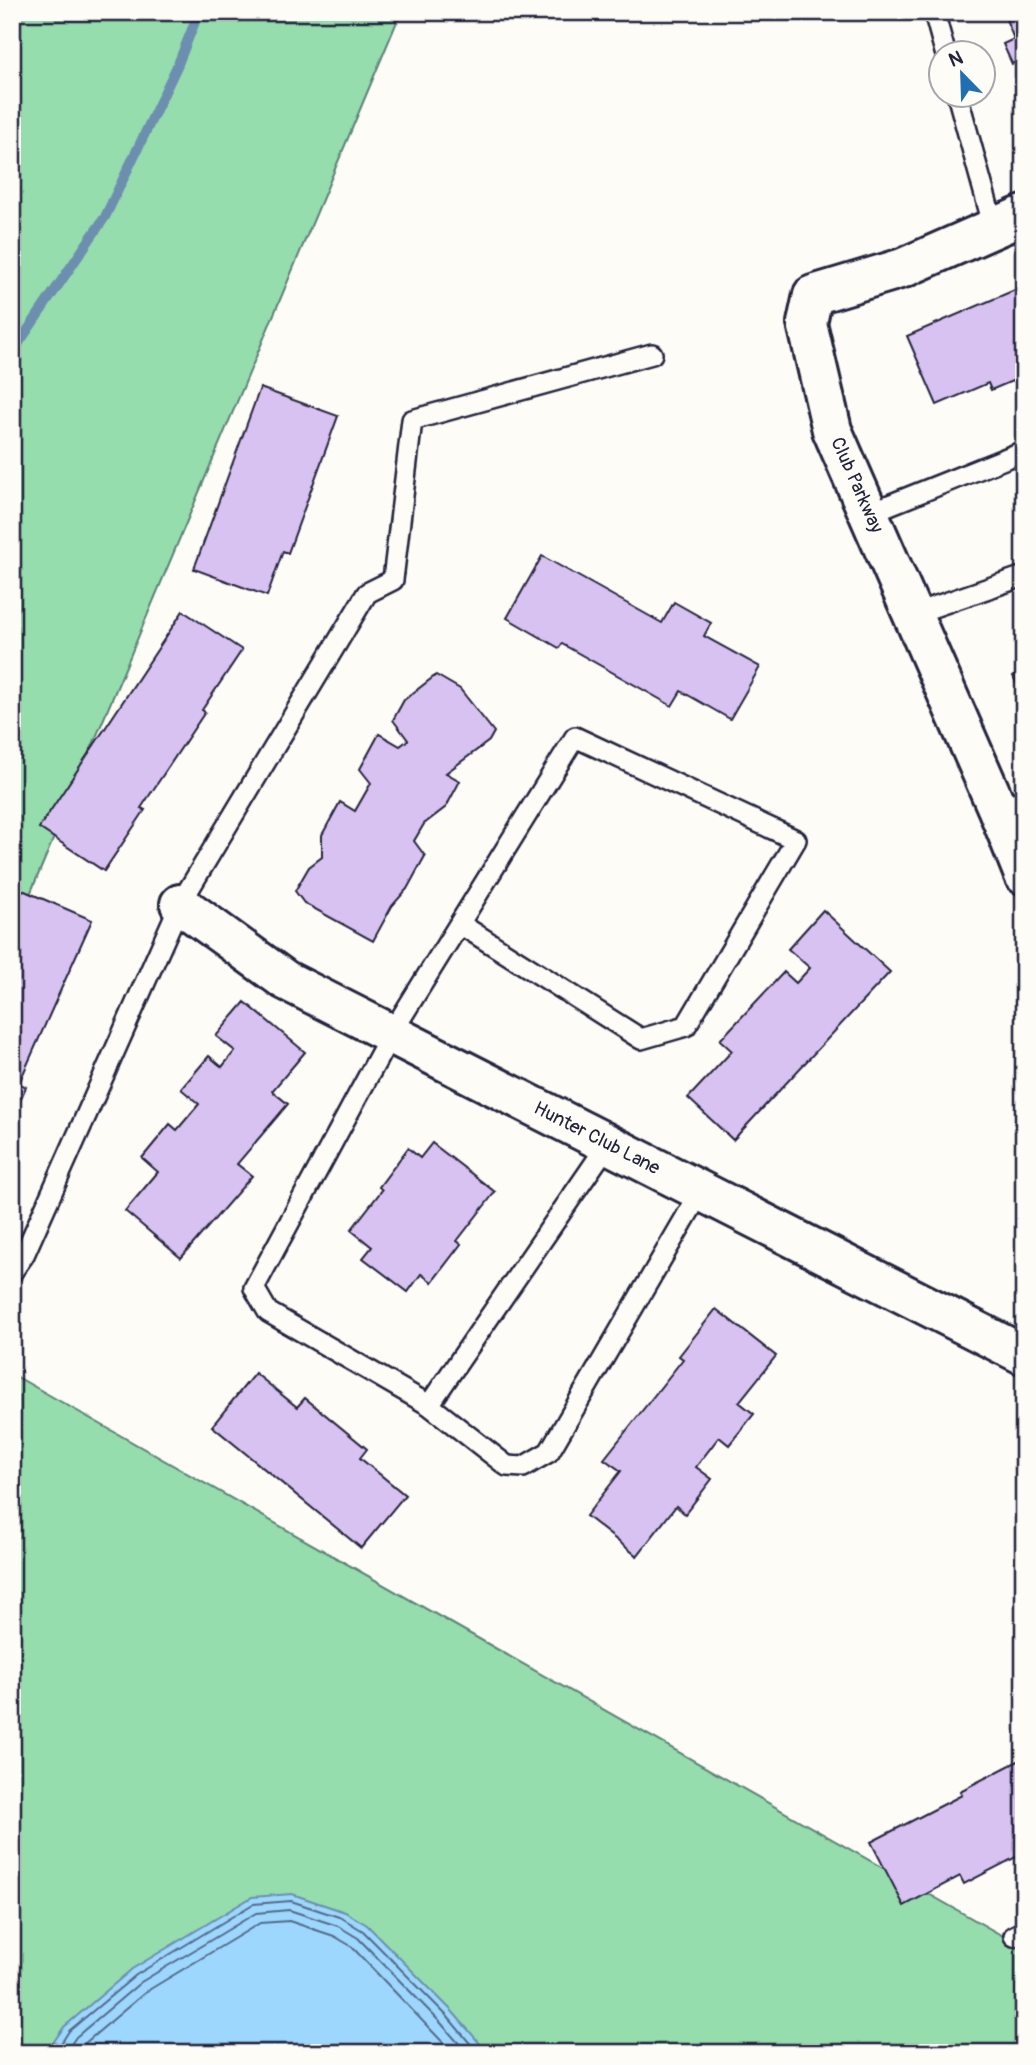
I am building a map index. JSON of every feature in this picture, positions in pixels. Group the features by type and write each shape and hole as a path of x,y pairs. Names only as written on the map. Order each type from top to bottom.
{"street":[{"name":"Club Parkway","path":"1009,222 903,268 813,296 807,323 832,430 913,614 1011,804 1024,875"},
{"name":"Hunter Club Lane","path":"180,904 285,980 1024,1355"}],"lane":[{"path":"934,12 941,38"},
{"path":"963,108 1009,222"},
{"path":"12,1272 24,1255 180,904 367,593 393,580 412,420 652,354"},
{"path":"869,513 1024,451"},
{"path":"913,614 1024,576"},
{"path":"460,924 641,1040 686,1026 796,840 575,737 391,1034 254,1288 268,1312 429,1405 507,1466 523,1467 549,1452 701,1191"},
{"path":"429,1405 608,1144"}],"green space":[{"path":"12,12 401,12 12,937"},
{"path":"12,1374 1024,1948 1024,2053 12,2053"}],"water":[{"path":"292,1894 345,1912 367,1925 452,2011 488,2053 46,2053 64,2027 132,1969 252,1897"}],"building":[{"path":"1003,12 1024,12 1024,59 1012,64 1003,44 1014,39"},
{"path":"1024,286 1024,376 991,390 988,383 937,405 907,336"},
{"path":"260,388 338,416 288,553 283,551 267,596 194,569"},
{"path":"542,556 662,623 674,602 711,623 704,636 760,667 730,719 681,691 672,706 562,644 559,648 507,618"},
{"path":"183,611 242,650 202,710 205,712 141,808 145,810 104,871 39,828"},
{"path":"1024,671 1024,699 1013,676"},
{"path":"436,675 460,689 494,732 489,741 446,773 460,781 446,807 424,824 414,841 425,856 373,941 304,903 295,891 309,867 322,857 322,835 340,802 355,811 371,783 360,769 379,734 400,746 408,740 393,720 404,700"},
{"path":"20,889 92,920 19,1083 26,1087 12,1118 12,907"},
{"path":"823,910 890,972 733,1140 688,1098 732,1051 720,1040 784,972 796,983 810,968 788,949"},
{"path":"245,1002 305,1052 272,1091 288,1104 237,1164 252,1176 181,1258 125,1211 158,1172 142,1158 170,1124 177,1130 199,1104 181,1089 209,1056 222,1067 235,1051 216,1036"},
{"path":"432,1143 495,1192 457,1241 461,1244 432,1282 421,1274 408,1292 363,1258 372,1247 351,1230 382,1190 379,1187 408,1148 420,1158"},
{"path":"716,1309 776,1356 739,1402 754,1414 729,1445 719,1437 696,1467 712,1479 685,1514 676,1506 637,1556 586,1516 621,1471 604,1459 683,1359 679,1356"},
{"path":"255,1373 297,1407 305,1398 367,1449 360,1458 405,1495 361,1548 212,1426"},
{"path":"1024,1758 1024,1853 964,1884 960,1876 904,1906 871,1842 962,1795 960,1791"}],"waterway":[{"path":"12,353 105,217 178,64 199,12"}]}
